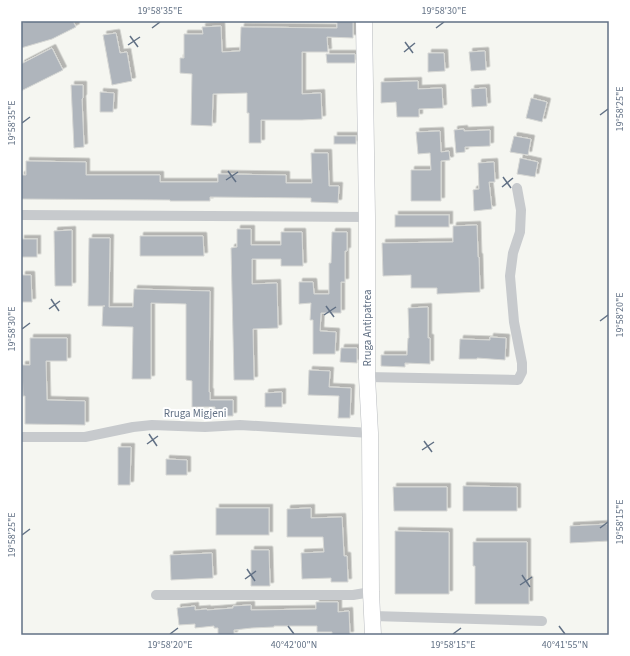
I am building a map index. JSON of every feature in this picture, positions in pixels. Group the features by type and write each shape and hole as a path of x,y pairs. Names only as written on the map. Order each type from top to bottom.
{"main road":[{"name":"Rruga Antipatrea","path":"364,21 367,217 367,377 370,433 371,592 373,635"}],"street":[{"path":"367,377 518,380 522,372 522,363 514,322 510,276 513,253 520,232 521,210 517,188"},
{"path":"21,215 367,217"},
{"name":"Rruga Migjeni","path":"21,437 85,437 133,427 152,425 205,427 240,425 370,433"},
{"path":"156,595 345,595 371,592"},
{"path":"373,616 542,621"}],"building":[{"path":"28,21 73,21 76,27 52,39 21,48 21,23"},
{"path":"337,21 353,21 353,38 327,37 328,52 302,52 302,94 321,93 322,119 261,120 261,143 249,143 247,93 213,94 212,126 191,125 192,74 180,73 180,58 184,58 184,34 203,34 202,27 221,26 222,52 240,51 241,27 337,28"},
{"path":"116,33 120,53 127,52 132,81 112,85 103,35"},
{"path":"52,48 63,70 21,91 21,64"},
{"path":"485,51 486,70 471,71 469,52"},
{"path":"428,53 444,53 445,71 428,72"},
{"path":"326,54 355,54 355,63 327,63"},
{"path":"418,81 418,89 442,88 443,108 419,109 419,117 397,117 396,102 381,103 381,82"},
{"path":"71,85 83,85 82,99 84,147 74,148"},
{"path":"486,88 487,106 472,107 471,89"},
{"path":"100,92 114,93 113,112 100,112"},
{"path":"531,98 547,102 542,122 526,118"},
{"path":"464,129 464,131 490,130 490,146 465,147 465,152 456,153 454,130"},
{"path":"440,131 441,152 449,151 450,160 441,161 441,201 411,201 411,170 431,170 430,153 418,154 416,132"},
{"path":"334,136 356,136 356,144 334,144"},
{"path":"514,136 531,139 528,155 510,152"},
{"path":"311,153 328,153 329,186 339,186 338,203 311,202 311,198 210,197 210,201 21,199 21,175 26,175 26,161 86,162 86,175 160,175 160,182 218,182 218,174 286,175 286,183 312,183"},
{"path":"520,158 538,162 535,177 517,174"},
{"path":"494,162 495,182 489,182 492,209 474,211 473,190 479,189 478,163"},
{"path":"395,215 449,215 449,227 395,227"},
{"path":"477,225 480,292 437,294 437,288 411,288 411,275 383,276 382,243 453,242 453,226"},
{"path":"237,229 251,229 251,245 281,245 281,232 302,232 303,266 281,266 281,259 252,259 252,284 277,283 278,328 253,329 254,380 234,380 231,248 237,247"},
{"path":"72,230 72,286 55,286 54,231"},
{"path":"332,232 347,232 347,251 345,251 345,282 341,282 341,313 321,313 320,331 336,332 335,354 313,354 313,320 310,320 311,303 299,304 299,282 313,282 314,294 329,294 329,263 331,263"},
{"path":"140,236 203,236 204,256 140,256"},
{"path":"89,238 110,238 109,307 133,307 134,289 210,291 210,400 233,400 233,416 215,416 215,407 192,407 192,381 186,380 186,304 151,303 151,379 132,379 133,327 102,326 103,306 88,306"},
{"path":"21,239 37,239 37,257 21,257"},
{"path":"22,275 31,275 32,302 22,302"},
{"path":"428,307 430,364 405,363 405,367 381,366 381,355 407,355 409,338 408,308"},
{"path":"490,337 506,338 505,360 477,358 459,359 460,339 490,340"},
{"path":"30,338 67,338 67,361 46,361 47,400 85,401 85,425 25,424 25,396 23,396 22,365 30,365"},
{"path":"341,348 357,348 357,363 340,362"},
{"path":"309,370 330,371 329,387 351,388 350,418 338,418 339,396 308,395"},
{"path":"282,392 282,407 265,407 265,393"},
{"path":"118,447 131,447 130,485 118,485"},
{"path":"166,459 187,460 187,475 166,475"},
{"path":"463,486 517,487 517,511 463,511"},
{"path":"393,487 447,487 447,511 394,511"},
{"path":"216,508 269,508 269,535 216,535"},
{"path":"311,508 311,518 342,517 344,556 347,556 348,582 331,582 331,578 302,579 301,553 324,552 323,537 287,537 287,509"},
{"path":"609,524 609,541 570,543 570,526"},
{"path":"395,531 449,532 449,594 395,594"},
{"path":"473,542 527,542 527,580 529,580 529,604 475,604 475,566 473,566"},
{"path":"251,550 269,550 270,586 251,586"},
{"path":"212,553 213,578 171,580 170,555"},
{"path":"316,602 338,602 338,612 349,611 350,635 332,635 332,632 317,632 317,626 274,626 234,630 234,635 218,635 218,628 214,628 214,626 195,628 195,624 179,625 177,608 195,606 195,610 207,610 251,605 251,610 316,609"}]}
